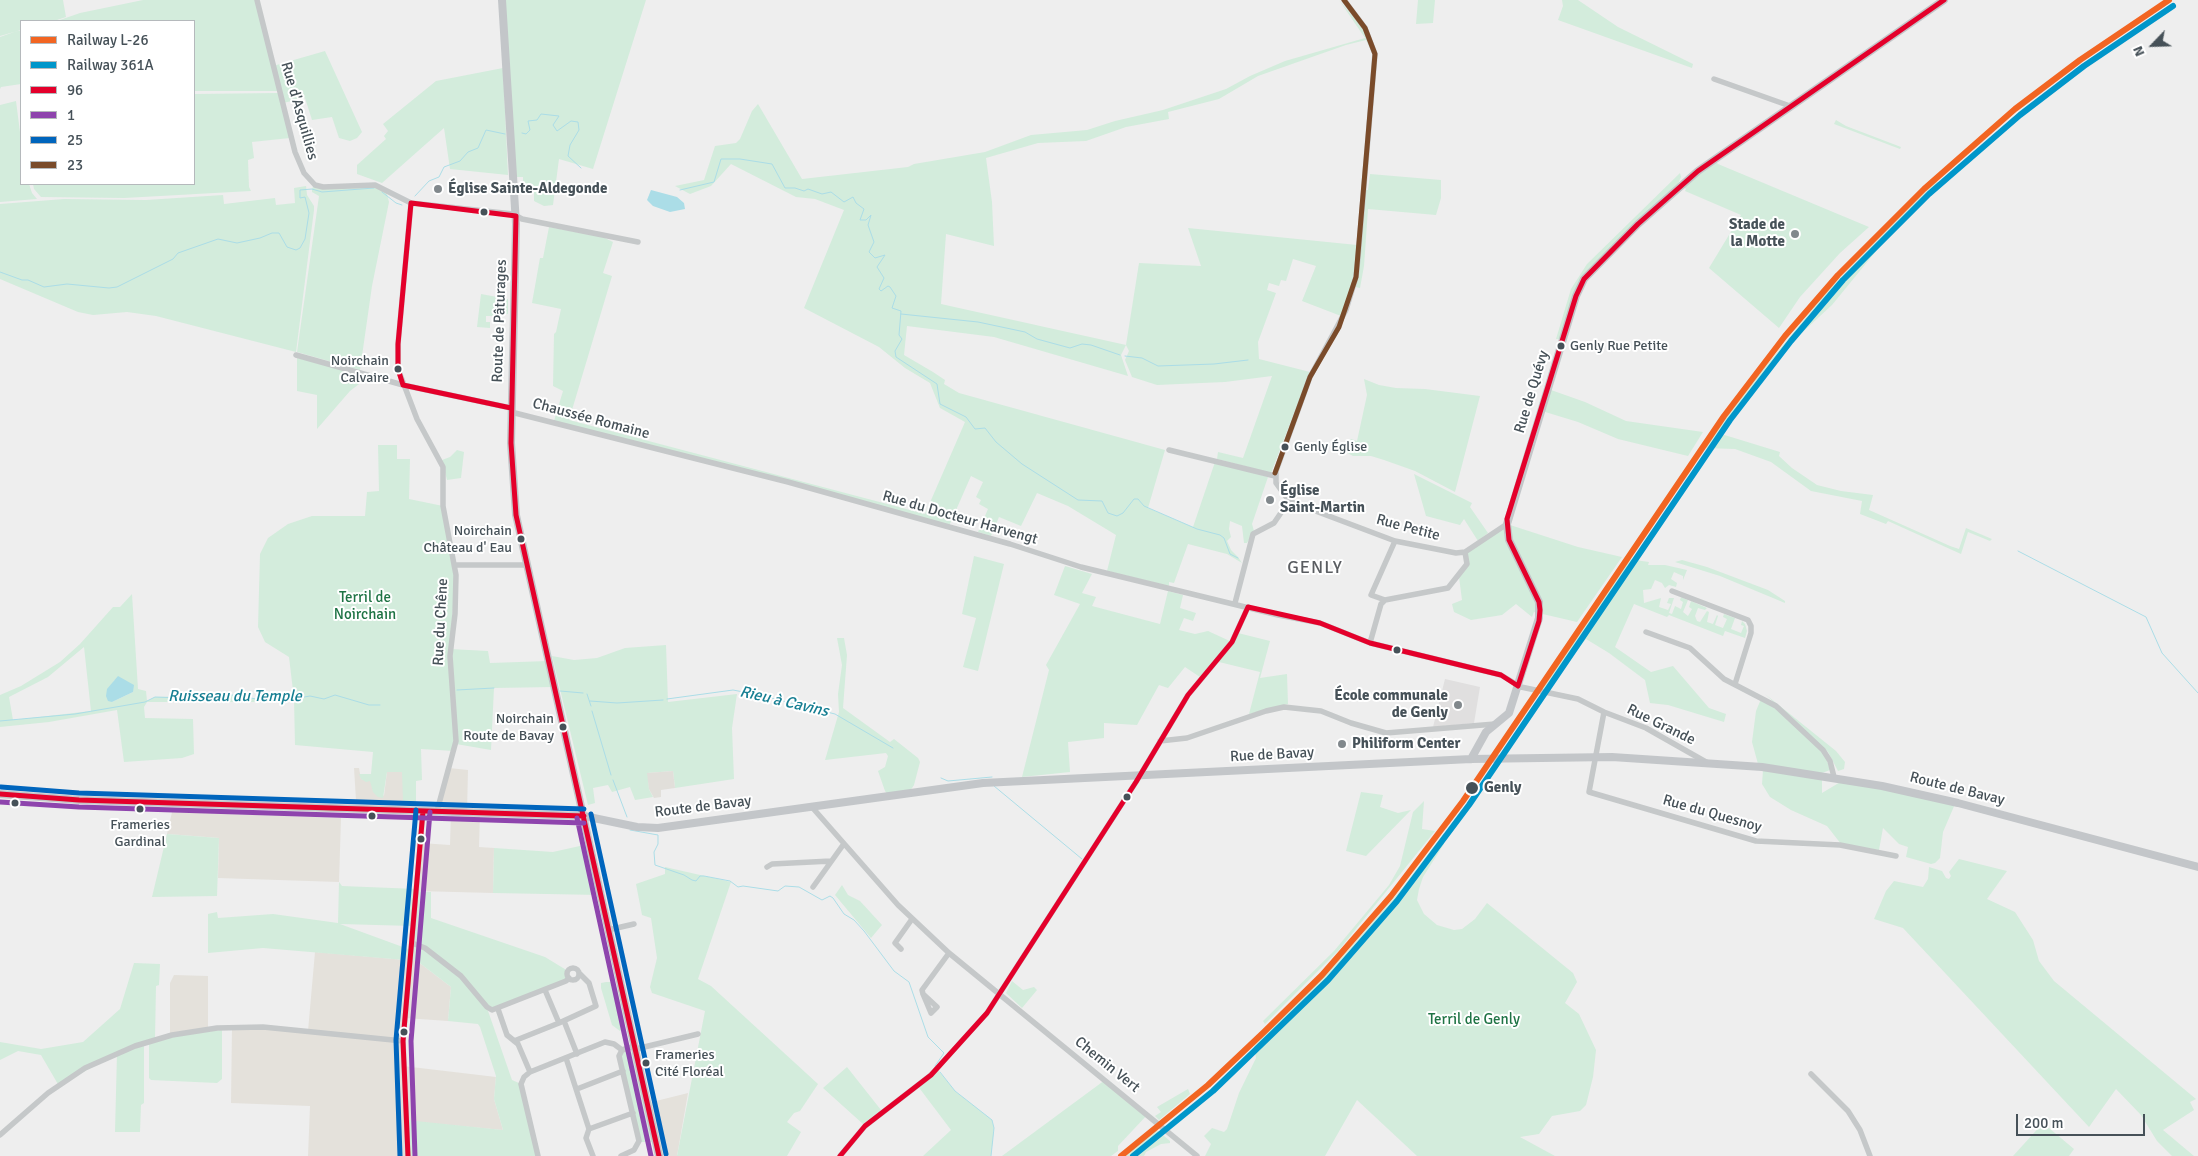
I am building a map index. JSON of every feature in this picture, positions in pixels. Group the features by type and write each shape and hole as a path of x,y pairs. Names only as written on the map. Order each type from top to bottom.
{"main road":[{"name":"Route de Pâturages","path":"502,0 516,216 511,410 513,493 526,565 659,1156"},
{"name":"Rue de Quévy","path":"1507,524 1576,296 1584,279 1677,188 1724,152 1944,0"},
{"path":"1471,759 1486,732 1509,713 1539,621 1540,610 1536,596 1509,540 1507,524"},
{"name":"Rue de Bavay","path":"1139,775 1471,759 1597,757 1706,762"},
{"name":"Route de Bavay","path":"1706,762 1834,777 1958,803 2198,867"},
{"name":"Route de Bavay","path":"0,794 79,800 584,816 637,827 658,828 976,783 1139,775"}],"street":[{"name":"Rue d'Asquillies","path":"257,0 295,152 308,178 318,187 375,185 411,203 516,216 638,242"},
{"path":"1235,604 1253,534 1277,521 1288,502 1277,486 1275,476 1310,377 1339,327 1356,277 1375,62 1373,43 1366,28 1344,0"},
{"path":"1714,79 1790,106"},
{"name":"Rue du Chêne","path":"411,203 398,344 398,369 417,419 442,467 443,506 456,565 456,614 450,656 456,741 436,812"},
{"name":"Chaussée Romaine","path":"296,355 403,385 511,410 665,452"},
{"path":"1169,450 1275,476"},
{"name":"Rue du Docteur Harvengt","path":"665,452 788,482 1010,544 1082,567 1248,607"},
{"name":"Rue Petite","path":"1288,502 1395,541 1456,553 1466,552"},
{"path":"1395,541 1371,595 1385,600 1448,588 1467,564 1466,552 1507,524"},
{"path":"456,565 526,565"},
{"path":"1672,591 1748,620 1751,626 1751,633 1735,684"},
{"path":"1370,643 1381,604 1385,600"},
{"path":"840,1156 864,1126 943,1063 978,1024 1001,994 1192,690 1232,642 1248,607"},
{"name":"Rue Grande","path":"1248,607 1329,626 1370,643 1501,675 1518,686 1578,699 1604,712 1646,728 1706,762"},
{"path":"1646,632 1690,648 1717,673 1764,699 1783,712 1823,750 1830,761 1834,777"},
{"path":"1160,741 1187,738 1266,711 1284,707 1321,711 1352,724 1386,733 1495,724"},
{"name":"Rue Grande","path":"1597,757 1604,712"},
{"name":"Rue du Quesnoy","path":"1597,757 1589,792 1748,840 1840,845 1896,856"},
{"name":"Chemin Vert","path":"811,806 843,845 912,919 949,953 1197,1156"},
{"path":"408,1156 402,1041 423,811"},
{"path":"813,887 843,845"},
{"path":"767,867 772,864 831,861"},
{"path":"901,949 895,943 912,919"},
{"path":"608,930 634,924"},
{"path":"412,944 425,948 461,976 490,1010 498,1009 545,990 569,978 577,979 580,974"},
{"path":"922,994 924,988 949,953"},
{"path":"514,1041 596,1006 589,983 580,974 578,969 572,968 567,972 569,978"},
{"path":"545,990 577,1054"},
{"path":"498,1009 507,1035 514,1041 530,1072"},
{"path":"0,1135 48,1093 85,1068 121,1051 170,1035 208,1029 256,1026 402,1041"},
{"path":"538,1156 521,1084 524,1077 530,1072 607,1042 622,1050 698,1034"},
{"path":"621,1156 631,1152 638,1145 619,1056 622,1050"},
{"path":"566,1058 577,1088 576,1094 589,1129 586,1138 593,1156"},
{"path":"577,1088 623,1071"},
{"path":"1811,1074 1848,1111 1860,1130 1870,1156"},
{"path":"589,1129 632,1113"}],"shaded area":[{"name":"École communale de Genly","path":"1445,679 1480,687 1474,723 1433,727"},
{"path":"354,768 359,768 361,779 370,780 384,796 387,772 403,772 403,802 356,800"},
{"path":"449,768 468,770 467,812 480,812 479,847 494,848 493,893 417,891 421,843 450,845 451,812 437,811"},
{"path":"172,812 341,818 339,882 218,878 219,838 167,834"},
{"path":"315,952 417,961 451,987 448,1021 405,1018 403,1066 496,1077 494,1099 503,1130 406,1121 408,1156 308,1156 310,1106 231,1103 232,1027 308,1031"},
{"path":"174,975 208,976 208,1029 170,1035 170,983"},
{"path":"688,1093 677,1156 659,1156 648,1103"}],"green space":[{"path":"0,0 63,0 66,17 57,20 20,20 20,30 0,36"},
{"path":"143,0 256,0 278,91 195,91 195,20 60,20 80,13"},
{"path":"502,0 646,0 593,169 559,159 553,205 544,206 534,201 534,186 523,186 523,177 513,177"},
{"path":"1339,0 1365,31 1371,44 1373,55 1366,40 1346,45 1258,76 1219,99 1168,112 1169,119 1126,127 1086,141 1038,143 986,158 992,202 994,246 946,234 941,304 1126,345 1121,355 1128,376 994,337 907,326 904,355 945,380 944,384 959,393 1165,450 1148,508 1193,527 1215,462 1268,477 1252,524 1254,531 1247,543 1244,543 1242,526 1230,521 1231,537 1227,541 1231,550 1242,563 1227,554 1188,544 1174,583 1169,582 1169,586 1107,571 1116,535 1068,506 1037,493 1021,526 999,517 991,536 978,532 988,509 979,504 981,500 976,497 983,482 971,476 949,526 772,476 554,421 563,391 553,386 554,334 561,309 532,303 540,258 543,258 549,227 603,237 613,242 603,273 612,276 569,420 925,514 965,422 940,408 930,383 905,368 879,347 804,308 844,210 815,199 796,197 731,164 711,186 690,194 675,186 704,180 715,146 736,143 740,139 752,111 758,104 802,179 908,167 914,164 985,152 1031,135 1087,130 1115,121 1163,110 1226,89 1285,61 1365,38"},
{"path":"1418,0 1435,0 1433,23 1416,24"},
{"path":"1562,0 1578,0 1618,27 1693,64 1692,68 1558,20 1563,6"},
{"path":"20,31 20,84 1,87 0,89 0,37"},
{"path":"325,51 362,132 357,138 350,141 339,138 332,117 312,120 305,98 283,103 273,66"},
{"path":"503,68 508,175 450,169 444,128 382,183 357,174 357,165 386,139 384,136 388,131 383,124 436,81"},
{"path":"278,93 290,138 252,142 254,158 248,160 249,187 251,191 124,198 41,197 34,189 33,185 195,185 195,94"},
{"path":"16,101 20,132 20,185 29,185 32,193 37,199 0,202 0,105"},
{"path":"1836,120 1846,126 1901,147 1900,149 1834,124"},
{"name":"Stade de la Motte","path":"1715,160 1718,164 1869,227 1840,253 1800,297 1779,328 1709,268 1741,215 1685,191 1686,189 1683,186"},
{"path":"1680,173 1681,177 1678,184 1587,271 1560,339 1556,339 1571,289 1587,264"},
{"path":"1370,174 1441,180 1441,198 1436,215 1368,209 1364,266 1360,288 1355,287 1366,190 1368,190"},
{"path":"1936,181 1942,184 1886,239 1832,305 1793,341 1718,433 1780,452 1779,456 1792,468 1817,485 1841,491 1873,495 1869,510 1950,546 1959,549 1966,528 1992,539 1990,541 1968,532 1961,554 1888,521 1886,524 1860,514 1862,501 1811,491 1771,462 1735,449 1704,448 1737,401 1830,288"},
{"path":"368,185 386,190 389,202 372,286 360,370 297,352 319,196 312,192 312,189 313,187"},
{"path":"306,186 307,195 314,206 314,210 296,352 156,316 127,312 93,315 78,312 0,279 0,204 64,199 146,200 223,195 224,204 275,198 276,205 295,203 294,188"},
{"path":"1188,228 1357,245 1354,275 1341,316 1302,301 1316,266 1293,259 1286,281 1281,280 1279,286 1269,283 1267,290 1276,293 1258,342 1259,359 1310,372 1271,473 1217,459 1218,452 1243,458 1272,376 1225,382 1157,385 1132,377 1125,360 1129,351 1126,345 1139,263 1201,266"},
{"path":"481,294 508,299 508,314 503,314 503,316 486,316 486,322 490,322 490,328 477,327"},
{"path":"297,358 362,372 363,381 350,391 317,429 317,395 297,391"},
{"path":"1364,379 1379,385 1396,388 1425,389 1480,396 1455,492 1415,471 1371,456 1353,456 1344,451 1351,439 1357,441 1367,395"},
{"path":"1551,390 1585,402 1626,421 1703,432 1688,456 1618,439 1578,422 1542,411"},
{"name":"Terril de Noirchain","path":"378,445 397,445 397,459 410,459 409,499 443,506 456,565 450,649 488,651 490,663 548,661 554,687 494,688 491,750 456,744 454,751 421,749 422,780 416,781 416,803 403,802 402,772 387,772 383,798 378,797 373,792 370,781 366,782 361,779 359,774 371,774 373,752 295,745 294,699 289,657 265,642 258,627 260,554 268,538 288,524 312,516 365,516 367,492 379,491"},
{"path":"457,450 464,452 461,478 447,480 442,460 450,457"},
{"path":"1414,474 1472,503 1470,507 1488,533 1478,541 1464,519 1460,525 1426,516"},
{"path":"1507,524 1578,547 1622,557 1577,622 1534,612 1532,617 1516,604 1502,615 1471,620 1454,612 1452,604 1462,600 1459,577 1464,571 1465,552"},
{"path":"974,556 1004,564 978,671 963,667 976,618 962,614"},
{"path":"1628,559 1649,562 1648,565 1665,565 1687,570 1683,580 1683,576 1674,572 1671,579 1677,583 1676,587 1669,585 1665,588 1662,583 1655,580 1651,589 1643,590 1644,603 1661,598 1659,607 1668,610 1671,604 1667,603 1669,598 1674,598 1669,613 1672,614 1675,606 1681,609 1683,602 1680,600 1681,597 1688,600 1683,612 1688,616 1692,609 1689,607 1691,601 1707,608 1705,610 1698,608 1695,616 1697,621 1700,622 1707,611 1709,612 1707,622 1713,624 1717,615 1715,625 1723,628 1727,619 1723,617 1724,614 1735,618 1731,629 1741,633 1744,626 1741,625 1742,621 1745,624 1747,631 1745,638 1725,631 1723,636 1634,604 1615,647 1651,672 1673,666 1709,708 1726,714 1724,722 1668,705 1650,703 1645,680 1609,653 1586,639 1544,691 1540,690"},
{"path":"1682,560 1707,567 1768,590 1785,601 1785,603 1720,576 1675,562"},
{"path":"1065,566 1092,574 1082,593 1096,597 1092,606 1160,624 1168,591 1183,595 1180,608 1196,613 1193,621 1184,618 1179,630 1195,634 1208,631 1232,642 1238,633 1270,641 1260,678 1287,674 1288,704 1249,714 1260,672 1219,662 1215,658 1200,677 1185,667 1168,688 1159,685 1137,725 1104,723 1104,738 1068,742 1070,772 1022,777 1049,670 1046,665 1080,604 1054,595"},
{"path":"132,594 138,689 146,691 147,701 155,697 236,695 256,699 255,702 147,702 144,707 145,718 193,719 194,754 182,758 124,762 117,710 49,722 0,727 0,695 21,686 60,662 80,644 113,607 120,607","holes":["84,647 91,711 13,720 9,697 48,677","114,680 133,692 112,702"]},
{"path":"837,638 844,638 847,655 843,708 890,742 894,739 918,758 920,762 914,785 910,791 888,795 885,791 878,771 885,767 888,756 886,753 825,760 839,712 838,694 842,665"},
{"path":"666,645 668,702 737,694 732,728 734,779 675,788 673,771 648,773 649,789 653,797 635,800 630,787 612,792 608,785 593,788 595,803 588,805 552,656 574,660 597,658 625,648"},
{"path":"1765,694 1836,751 1845,762 1844,769 1838,771 1828,752"},
{"path":"1761,699 1776,708 1819,749 1826,757 1830,770 1822,773 1758,764 1752,742 1756,711"},
{"path":"1763,770 1822,778 1822,793 1842,781 1955,804 1943,832 1940,858 1931,864 1906,857 1908,847 1899,844 1883,828 1879,850 1841,844 1827,826 1791,810 1770,797 1762,784"},
{"path":"1361,792 1383,795 1380,807 1398,813 1411,810 1366,856 1346,851"},
{"path":"1424,801 1422,829 1435,831 1339,950 1265,1024 1263,1021 1334,951 1389,885 1400,866 1413,812"},
{"name":"Terril de Genly","path":"1444,833 1444,844 1423,877 1419,889 1417,900 1424,914 1437,925 1454,930 1462,929 1475,919 1487,903 1573,973 1577,982 1565,1003 1579,1014 1596,1050 1593,1077 1586,1105 1580,1111 1552,1116 1539,1134 1520,1137 1555,1156 1417,1156 1357,1100 1325,1156 1205,1156 1211,1144 1204,1136 1212,1128 1224,1132 1227,1129 1239,1093 1256,1058 1254,1046 1341,958 1399,892"},
{"path":"167,834 219,838 217,896 152,897"},
{"path":"589,844 600,895 493,893 494,848 553,852"},
{"path":"1959,859 2007,871 1987,899 2015,912 2033,940 2039,961 2054,981 2196,1099 2190,1102 2194,1110 2163,1130 2194,1156 2172,1156 2157,1141 2141,1115 2116,1089 2089,1127 1903,928 1874,919 1886,891 1894,881 1923,887 1928,879 1929,867 1942,871 1946,878 1949,879 1951,876 1949,872"},
{"path":"665,867 731,882 698,979 711,986 818,1084 800,1111 794,1113 787,1122 801,1132 787,1156 677,1156 705,1011 652,993 650,987 657,958 651,918 642,915 636,884 665,874"},
{"path":"339,882 342,886 417,889 417,891 431,892 431,918 545,957 568,971 569,978 498,1009 487,1008 512,1080 521,1084 538,1156 408,1156 406,1120 503,1130 494,1099 496,1076 480,1027 478,1024 448,1021 451,987 417,961 263,948 208,953 208,914 217,912 218,918 273,914 338,923","holes":["340,924 413,926 411,950"]},
{"path":"842,885 848,895 860,901 882,925 871,938 835,895"},
{"path":"134,963 160,964 159,985 156,986 155,1039 172,1035 222,1030 222,1079 217,1083 151,1080 149,1078 149,1042 144,1043 144,1103 141,1105 140,1132 115,1132 117,1053 59,1086 41,1055 18,1051 0,1060 0,1042 41,1049 83,1042 120,1009"},
{"path":"1012,981 1023,990 1034,987 1037,990 1022,1008 1006,993"},
{"path":"612,982 617,988 625,1021 625,1025 620,1031 612,1025 601,988 601,983"},
{"path":"629,1051 632,1053 653,1142 640,1142 621,1056 623,1052"},
{"path":"847,1067 881,1110 863,1124 823,1088"},
{"path":"937,1069 955,1091 992,1120 994,1128 991,1156 923,1156 951,1130 917,1085"},
{"path":"1105,1080 1148,1114 1118,1146 1118,1151 1111,1156 1002,1156"},
{"path":"1188,1089 1190,1094 1159,1120 1155,1116 1161,1112 1157,1107"},
{"path":"2043,1123 2074,1149 2069,1156 2013,1156"},
{"path":"1157,1130 1170,1143 1161,1144 1146,1152 1144,1156 1124,1156"}],"sand":[{"path":"673,771 675,788 661,790 661,797 654,798 649,789 647,773"}],"water":[{"path":"651,190 677,197 684,203 685,209 670,212 653,206 647,200"},
{"path":"118,676 134,685 133,692 112,702 108,701 106,696 107,689"}],"waterway":[{"path":"522,133 526,134 530,130 528,121 537,120 541,114 559,116 553,125 557,131 571,121 578,122 579,130 570,145 568,156 581,168"},
{"path":"415,196 429,181 439,177 444,167 460,161 468,152 478,148 486,130 505,134"},
{"path":"680,190 714,182 721,159 740,159 772,164 785,188 795,188 804,191 808,189 822,194 831,192 844,202 853,197 856,203 864,209 860,220 866,220 871,215 868,225 874,242 869,252 875,258 885,255 877,267 884,278 879,289 881,291 888,286 890,287 896,296 892,308 901,311 899,335 902,339 895,351 896,357 937,384 940,404 966,417 975,429 985,428 996,442 1022,464 1078,500 1102,501 1108,513 1117,516 1123,513 1134,499 1138,499 1144,506 1197,529 1220,535 1224,538 1230,554 1238,558"},
{"path":"0,272 44,287 67,284 109,288 117,287 173,259 178,253 218,239 237,243 260,238 272,233 279,233 287,247 296,250 300,248 305,239 309,213 305,197 300,198 300,190 312,189 322,192 374,188"},
{"path":"382,192 396,203 402,205"},
{"path":"901,314 978,322 1025,332 1037,339 1070,348 1082,344 1091,345 1120,355"},
{"path":"1125,356 1142,358 1158,366 1214,364 1248,360"},
{"path":"2018,551 2146,617 2162,653 2198,693"},
{"path":"457,690 494,688"},
{"name":"Rieu à Cavins","path":"667,699 733,690 759,695 835,714 893,748"},
{"name":"Ruisseau du Temple","path":"560,691 583,693"},
{"name":"Ruisseau du Temple","path":"587,694 591,706"},
{"name":"Ruisseau du Temple","path":"0,721 75,714 145,702 155,697 182,698 187,696 236,695 256,699 287,700 310,696 324,699 335,695 369,705 380,705"},
{"path":"590,701 617,703 663,700"},
{"name":"Ruisseau du Temple","path":"592,711 611,775"},
{"path":"941,778 948,781 992,777"},
{"name":"Ruisseau du Temple","path":"613,780 627,817"},
{"name":"Rieu à Cavins","path":"994,786 1082,859"},
{"name":"Ruisseau du Temple","path":"630,830 658,835 658,844 654,852 655,865 684,875 692,880 696,881 700,876 704,876 730,881 738,887 778,891 785,886 799,887 822,900 830,896 833,898 844,914 854,920 864,931 894,971 909,982 928,1037 944,1053 935,1066"},
{"name":"Ruisseau du Temple","path":"940,1072 955,1091 992,1120 994,1128 991,1156"}],"rail line":[{"name":"L-26","path":"1121,1156 1208,1085 1264,1032 1322,975 1391,896 1463,801 1724,416 1785,336 1838,275 1924,189 2015,109 2080,60 2169,0"},
{"name":"361A","path":"1133,1156 1213,1091 1269,1037 1328,980 1397,901 1469,805 1730,420 1791,341 1843,280 1929,194 2020,115 2084,66 2173,6"}],"transit line":[{"name":"23","path":"1275,473 1310,377 1339,327 1356,277 1375,54 1365,28 1344,0"},
{"name":"96","path":"1518,686 1539,621 1540,610 1539,602 1509,540 1507,519 1576,296 1584,279 1638,224 1698,171 1944,0"},
{"name":"96","path":"411,203 516,216"},
{"name":"96","path":"403,385 398,369 398,344 411,203"},
{"name":"96","path":"516,216 511,443 516,515 659,1156"},
{"name":"96","path":"403,385 511,408"},
{"name":"96","path":"1248,607 1320,623 1370,643 1501,675 1518,686"},
{"name":"96","path":"840,1156 865,1126 931,1075 987,1013 1136,782 1188,695 1232,642 1248,607"},
{"name":"25","path":"1,787 79,793 584,809"},
{"name":"96","path":"0,794 79,800 584,816"},
{"name":"1","path":"0,802 79,807 584,823"},
{"name":"25","path":"400,1156 396,1040 416,810"},
{"name":"96","path":"408,1156 403,1041 423,811"},
{"name":"1","path":"415,1156 411,1041 430,812"},
{"name":"25","path":"591,814 666,1154"},
{"name":"1","path":"577,818 651,1156"}],"place":[{"name":"Église Sainte-Aldegonde","path":"438,189"},
{"name":"Stade de la Motte","path":"1795,234"},
{"name":"Genly Rue Petite","path":"1561,346"},
{"name":"Noirchain Calvaire","path":"398,369"},
{"name":"Genly Église","path":"1285,447"},
{"name":"Église Saint-Martin","path":"1270,500"},
{"name":"Noirchain Château d' Eau","path":"521,539"},
{"name":"École communale de Genly","path":"1458,705"},
{"name":"Noirchain Route de Bavay","path":"563,727"},
{"name":"Philiform Center","path":"1342,744"},
{"name":"Genly","path":"1472,788"},
{"name":"Frameries Gardinal","path":"140,809"},
{"name":"Frameries Cité Floréal","path":"646,1063"}],"district":[{"name":"GENLY","path":"1315,568"}]}
